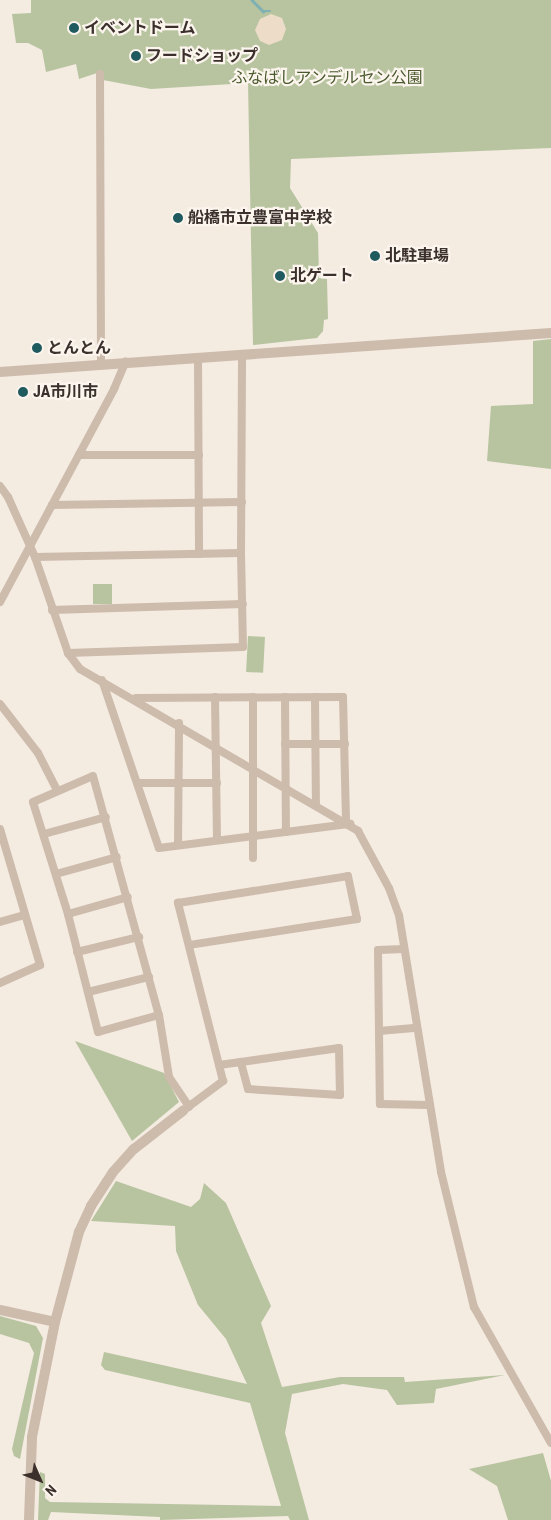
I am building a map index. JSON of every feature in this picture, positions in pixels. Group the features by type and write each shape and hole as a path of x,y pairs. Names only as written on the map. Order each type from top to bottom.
{"street":[{"path":"100,74 101,363"},
{"path":"0,372 126,361 551,333"},
{"path":"68,653 243,647 241,553 242,354"},
{"path":"198,357 199,554"},
{"path":"0,602 79,455 126,361"},
{"path":"79,455 199,455"},
{"path":"0,486 15,512 29,549 35,557 68,653 80,669 179,724 348,823 358,831 390,888 399,915 441,1172 474,1307 551,1443"},
{"path":"52,505 242,502"},
{"path":"35,557 241,553"},
{"path":"52,610 243,604"},
{"path":"102,680 159,848 348,823"},
{"path":"215,697 217,840"},
{"path":"253,697 251,766 253,858"},
{"path":"285,697 286,832"},
{"path":"134,698 315,697 345,699 348,823"},
{"path":"315,697 316,804"},
{"path":"0,704 38,752 57,790"},
{"path":"178,845 179,724"},
{"path":"285,744 345,744"},
{"path":"159,1015 98,1032 68,914 33,802 93,776 128,896 159,1015 169,1077 187,1108"},
{"path":"138,783 216,783"},
{"path":"44,834 106,817"},
{"path":"0,828 40,965 0,983"},
{"path":"56,874 117,857"},
{"path":"29,1520 32,1437 55,1322 74,1246 101,1189 134,1149 223,1081 178,903 348,876 357,919 190,945"},
{"path":"68,914 128,896"},
{"path":"0,922 24,915"},
{"path":"77,952 139,937"},
{"path":"404,949 378,950 380,1104 429,1105"},
{"path":"88,992 149,977"},
{"path":"379,1030 417,1028"},
{"path":"219,1066 241,1062 339,1048 340,1095 248,1089 241,1062"},
{"path":"0,1310 55,1322"}],"green space":[{"name":"ふなばしアンデルセン公園","path":"31,0 551,0 551,148 291,159 290,188 318,233 319,278 327,279 328,319 324,320 323,331 317,338 253,345 248,83 151,89 103,80 97,73 79,79 76,64 46,72 42,50 28,43 16,43 12,14 31,13"},
{"path":"551,339 551,469 487,461 491,406 533,404 533,341"},
{"path":"93,584 112,584 112,604 93,604"},
{"path":"248,636 265,637 263,673 246,672"},
{"path":"75,1041 164,1073 179,1102 132,1141"},
{"path":"116,1181 191,1207 200,1199 204,1183 226,1203 271,1306 261,1323 282,1387 340,1377 404,1377 405,1382 505,1375 436,1389 434,1403 397,1405 387,1390 343,1384 292,1394 285,1433 309,1520 290,1520 288,1516 160,1520 160,1517 51,1512 48,1520 38,1520 40,1472 45,1474 45,1498 50,1502 281,1506 250,1403 105,1370 101,1365 104,1352 247,1384 226,1339 198,1305 176,1251 175,1226 91,1221"},
{"path":"0,1316 36,1326 43,1338 20,1459 14,1456 12,1449 34,1353 29,1343 0,1334"},
{"path":"543,1453 551,1481 551,1520 508,1520 497,1486 469,1469"}],"shaded area":[{"path":"271,14 282,18 286,29 282,40 269,45 260,41 255,30 260,19"}],"waterway":[{"path":"252,0 263,11 270,11"}],"place":[{"name":"イベントドーム","path":"74,28"},
{"name":"フードショップ","path":"136,56"},
{"name":"船橋市立豊富中学校","path":"178,218"},
{"name":"北駐車場","path":"375,256"},
{"name":"北ゲート","path":"280,276"},
{"name":"とんとん","path":"37,348"},
{"name":"JA市川市","path":"23,392"}]}
